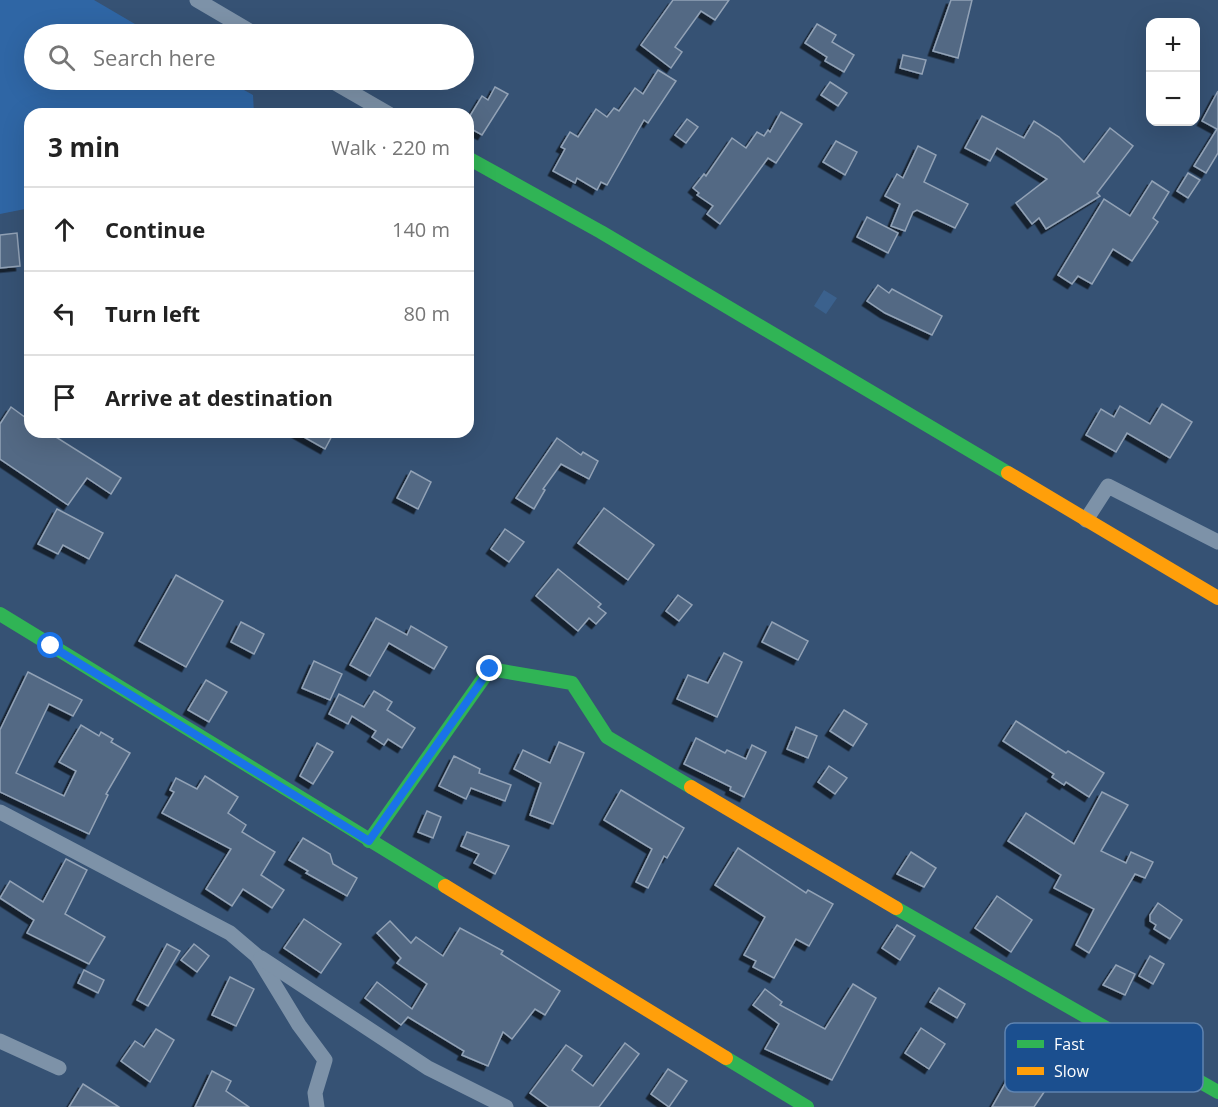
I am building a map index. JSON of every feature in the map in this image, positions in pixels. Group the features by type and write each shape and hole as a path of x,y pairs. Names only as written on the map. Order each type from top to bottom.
{"street":[{"path":"197,0 238,24"},
{"path":"347,90 379,108"},
{"path":"474,161 601,232 1218,598"},
{"path":"1086,520 1108,486 1218,542"},
{"path":"0,614 807,1107"},
{"path":"369,841 490,669 572,683 607,737 1095,1023"},
{"path":"0,812 230,933 257,956 428,1068 506,1107"},
{"path":"257,956 299,1024 325,1060 315,1093 317,1107"},
{"path":"0,1041 59,1068"},
{"path":"1203,1084 1218,1092"}],"shaded area":[{"path":"0,0 94,0 135,24 24,24 24,90 244,90 253,95 254,108 24,108 24,209 0,214"},
{"path":"824,290 837,298 826,314 814,306"}],"building":[{"path":"673,0 729,0 715,20 701,11 675,47 682,52 671,68 641,45"},
{"path":"951,0 972,0 958,58 933,51"},
{"path":"817,24 836,35 832,42 854,55 844,72 825,61 827,57 805,43"},
{"path":"903,55 926,60 922,74 900,68"},
{"path":"658,70 676,81 648,123 644,120 607,185 601,182 597,190 577,178 575,183 553,171 565,149 561,147 570,132 578,137 596,109 607,117 614,108 619,111 635,88 643,94"},
{"path":"830,82 847,93 838,106 821,95"},
{"path":"495,87 508,94 482,135 474,130 474,109 482,96 488,100"},
{"path":"1218,91 1218,153 1206,173 1194,166 1217,129 1202,121"},
{"path":"781,112 802,124 776,163 768,158 720,224 707,214 713,206 697,195 699,193 693,188 704,174 706,176 732,138 746,148 757,132 764,136 768,130 770,132"},
{"path":"982,116 1024,138 1034,121 1059,137 1084,162 1110,128 1133,146 1097,193 1100,196 1046,229 1039,218 1032,224 1016,203 1047,179 997,148 990,161 965,148"},
{"path":"687,119 698,127 686,143 675,135"},
{"path":"836,141 857,152 845,175 823,162"},
{"path":"918,146 936,155 924,182 968,204 955,228 917,210 913,212 905,231 891,226 900,204 885,196 897,174 903,178"},
{"path":"1188,173 1200,180 1188,198 1177,191"},
{"path":"1152,181 1169,192 1153,218 1158,222 1132,261 1113,249 1092,284 1078,276 1072,284 1058,275 1104,199 1130,216"},
{"path":"867,217 898,233 888,253 857,237"},
{"path":"17,233 20,266 0,268 0,235"},
{"path":"878,285 889,293 892,289 942,316 932,335 885,313 867,301"},
{"path":"1162,404 1192,422 1170,458 1127,433 1116,452 1086,435 1101,409 1114,417 1120,406 1150,424"},
{"path":"11,407 24,417 24,438 58,438 121,478 111,494 87,478 68,505 0,459 0,424"},
{"path":"306,438 331,438 325,449"},
{"path":"557,438 581,455 583,452 598,461 589,479 561,464 543,489 545,490 534,509 516,498"},
{"path":"411,471 431,482 418,509 397,498"},
{"path":"604,508 654,545 628,580 578,543"},
{"path":"57,509 103,533 89,559 63,545 58,554 38,544"},
{"path":"505,529 524,542 509,562 491,549"},
{"path":"558,569 601,604 598,607 606,613 596,624 589,618 578,631 536,596"},
{"path":"176,575 223,601 186,667 139,641"},
{"path":"678,595 692,605 679,621 666,611"},
{"path":"376,618 407,635 411,626 447,647 434,669 389,643 370,676 350,665"},
{"path":"241,622 264,634 254,654 231,642"},
{"path":"772,622 808,641 798,660 762,642"},
{"path":"724,653 742,662 717,717 677,699 688,675 708,683"},
{"path":"314,661 342,674 330,700 302,688"},
{"path":"28,672 82,700 73,716 49,704 16,773 64,796 76,771 59,762 81,725 99,736 101,732 113,739 111,742 130,753 106,794 108,795 89,834 0,792 0,730"},
{"path":"206,680 227,692 209,722 188,710"},
{"path":"374,691 392,702 387,710 415,728 402,748 388,739 384,745 372,737 376,731 352,716 348,724 329,714 339,694 364,707"},
{"path":"844,710 867,724 853,746 830,731"},
{"path":"1016,721 1066,753 1068,751 1104,773 1089,797 1066,782 1064,785 1052,777 1054,774 1003,741"},
{"path":"796,727 817,736 808,758 787,749"},
{"path":"696,738 725,753 727,750 746,759 752,745 766,752 744,797 730,790 731,787 684,764"},
{"path":"559,742 584,753 553,824 530,815 541,783 514,769 523,750 550,763"},
{"path":"317,743 333,752 313,784 300,776"},
{"path":"454,756 480,769 479,773 511,785 505,801 471,788 466,799 439,786"},
{"path":"829,766 847,778 835,794 818,782"},
{"path":"205,776 238,797 228,813 246,825 242,832 275,852 261,875 284,890 272,908 243,889 232,906 206,889 231,849 162,813 174,792 170,790 176,778 197,789"},
{"path":"621,790 684,828 667,858 664,856 648,888 636,882 652,849 604,820"},
{"path":"1102,792 1128,805 1101,851 1126,863 1131,852 1153,862 1145,878 1135,874 1089,953 1076,945 1094,909 1054,888 1061,875 1008,841 1026,813 1074,844"},
{"path":"427,811 441,817 433,838 418,832"},
{"path":"467,832 509,846 495,874 474,863 479,854 461,846"},
{"path":"303,838 330,854 333,864 357,878 347,896 306,873 308,871 289,860"},
{"path":"738,848 806,893 808,890 833,904 809,946 796,939 774,978 753,967 756,961 744,955 765,917 715,885"},
{"path":"911,852 936,868 924,887 897,874"},
{"path":"66,859 87,870 65,914 105,937 89,964 27,933 34,920 0,898 10,881 43,902"},
{"path":"997,896 1032,920 1011,952 975,928"},
{"path":"1158,903 1182,920 1170,939 1154,929 1156,925 1150,921 1150,915"},
{"path":"304,919 341,944 321,973 284,948"},
{"path":"390,921 411,943 416,937 443,956 460,928 503,951 501,954 560,991 545,1015 535,1009 512,1039 503,1032 488,1066 462,1055 464,1051 408,1017 401,1025 365,998 377,982 412,1009 427,984 397,963 401,958 377,933"},
{"path":"897,925 915,936 900,960 882,948"},
{"path":"167,944 180,951 148,1006 137,1000"},
{"path":"194,944 209,956 197,972 181,960"},
{"path":"1150,956 1164,964 1153,984 1139,976"},
{"path":"1116,965 1135,974 1125,995 1103,985"},
{"path":"84,970 104,980 98,993 78,983"},
{"path":"230,977 254,989 236,1026 212,1015"},
{"path":"853,984 876,998 832,1080 765,1049 779,1024 753,1005 765,989 782,1002 780,1005 825,1029"},
{"path":"939,988 965,1004 957,1018 930,1002"},
{"path":"921,1028 945,1044 929,1069 905,1053"},
{"path":"156,1029 174,1040 150,1082 121,1061 135,1041 144,1047"},
{"path":"625,1043 639,1054 599,1107 549,1107 530,1093 566,1045 582,1056 572,1070 593,1086"},
{"path":"668,1069 687,1081 669,1107 651,1094"},
{"path":"212,1071 231,1081 226,1091 249,1107 195,1107"},
{"path":"83,1084 119,1107 69,1107"},
{"path":"1005,1084 1005,1092 1044,1092 1034,1107 992,1107"}],"traffic: fast":[{"path":"474,161 601,232 1008,473"},
{"path":"0,614 445,886"},
{"path":"369,841 490,669 572,683 607,737 691,787"},
{"path":"896,908 1097,1023"},
{"path":"726,1058 807,1107"},
{"path":"1203,1083 1218,1092"}],"traffic: slow":[{"path":"1008,473 1218,598"},
{"path":"691,787 896,908"},
{"path":"445,886 726,1058"}],"route":[{"path":"51,646 369,841 490,669"}]}
